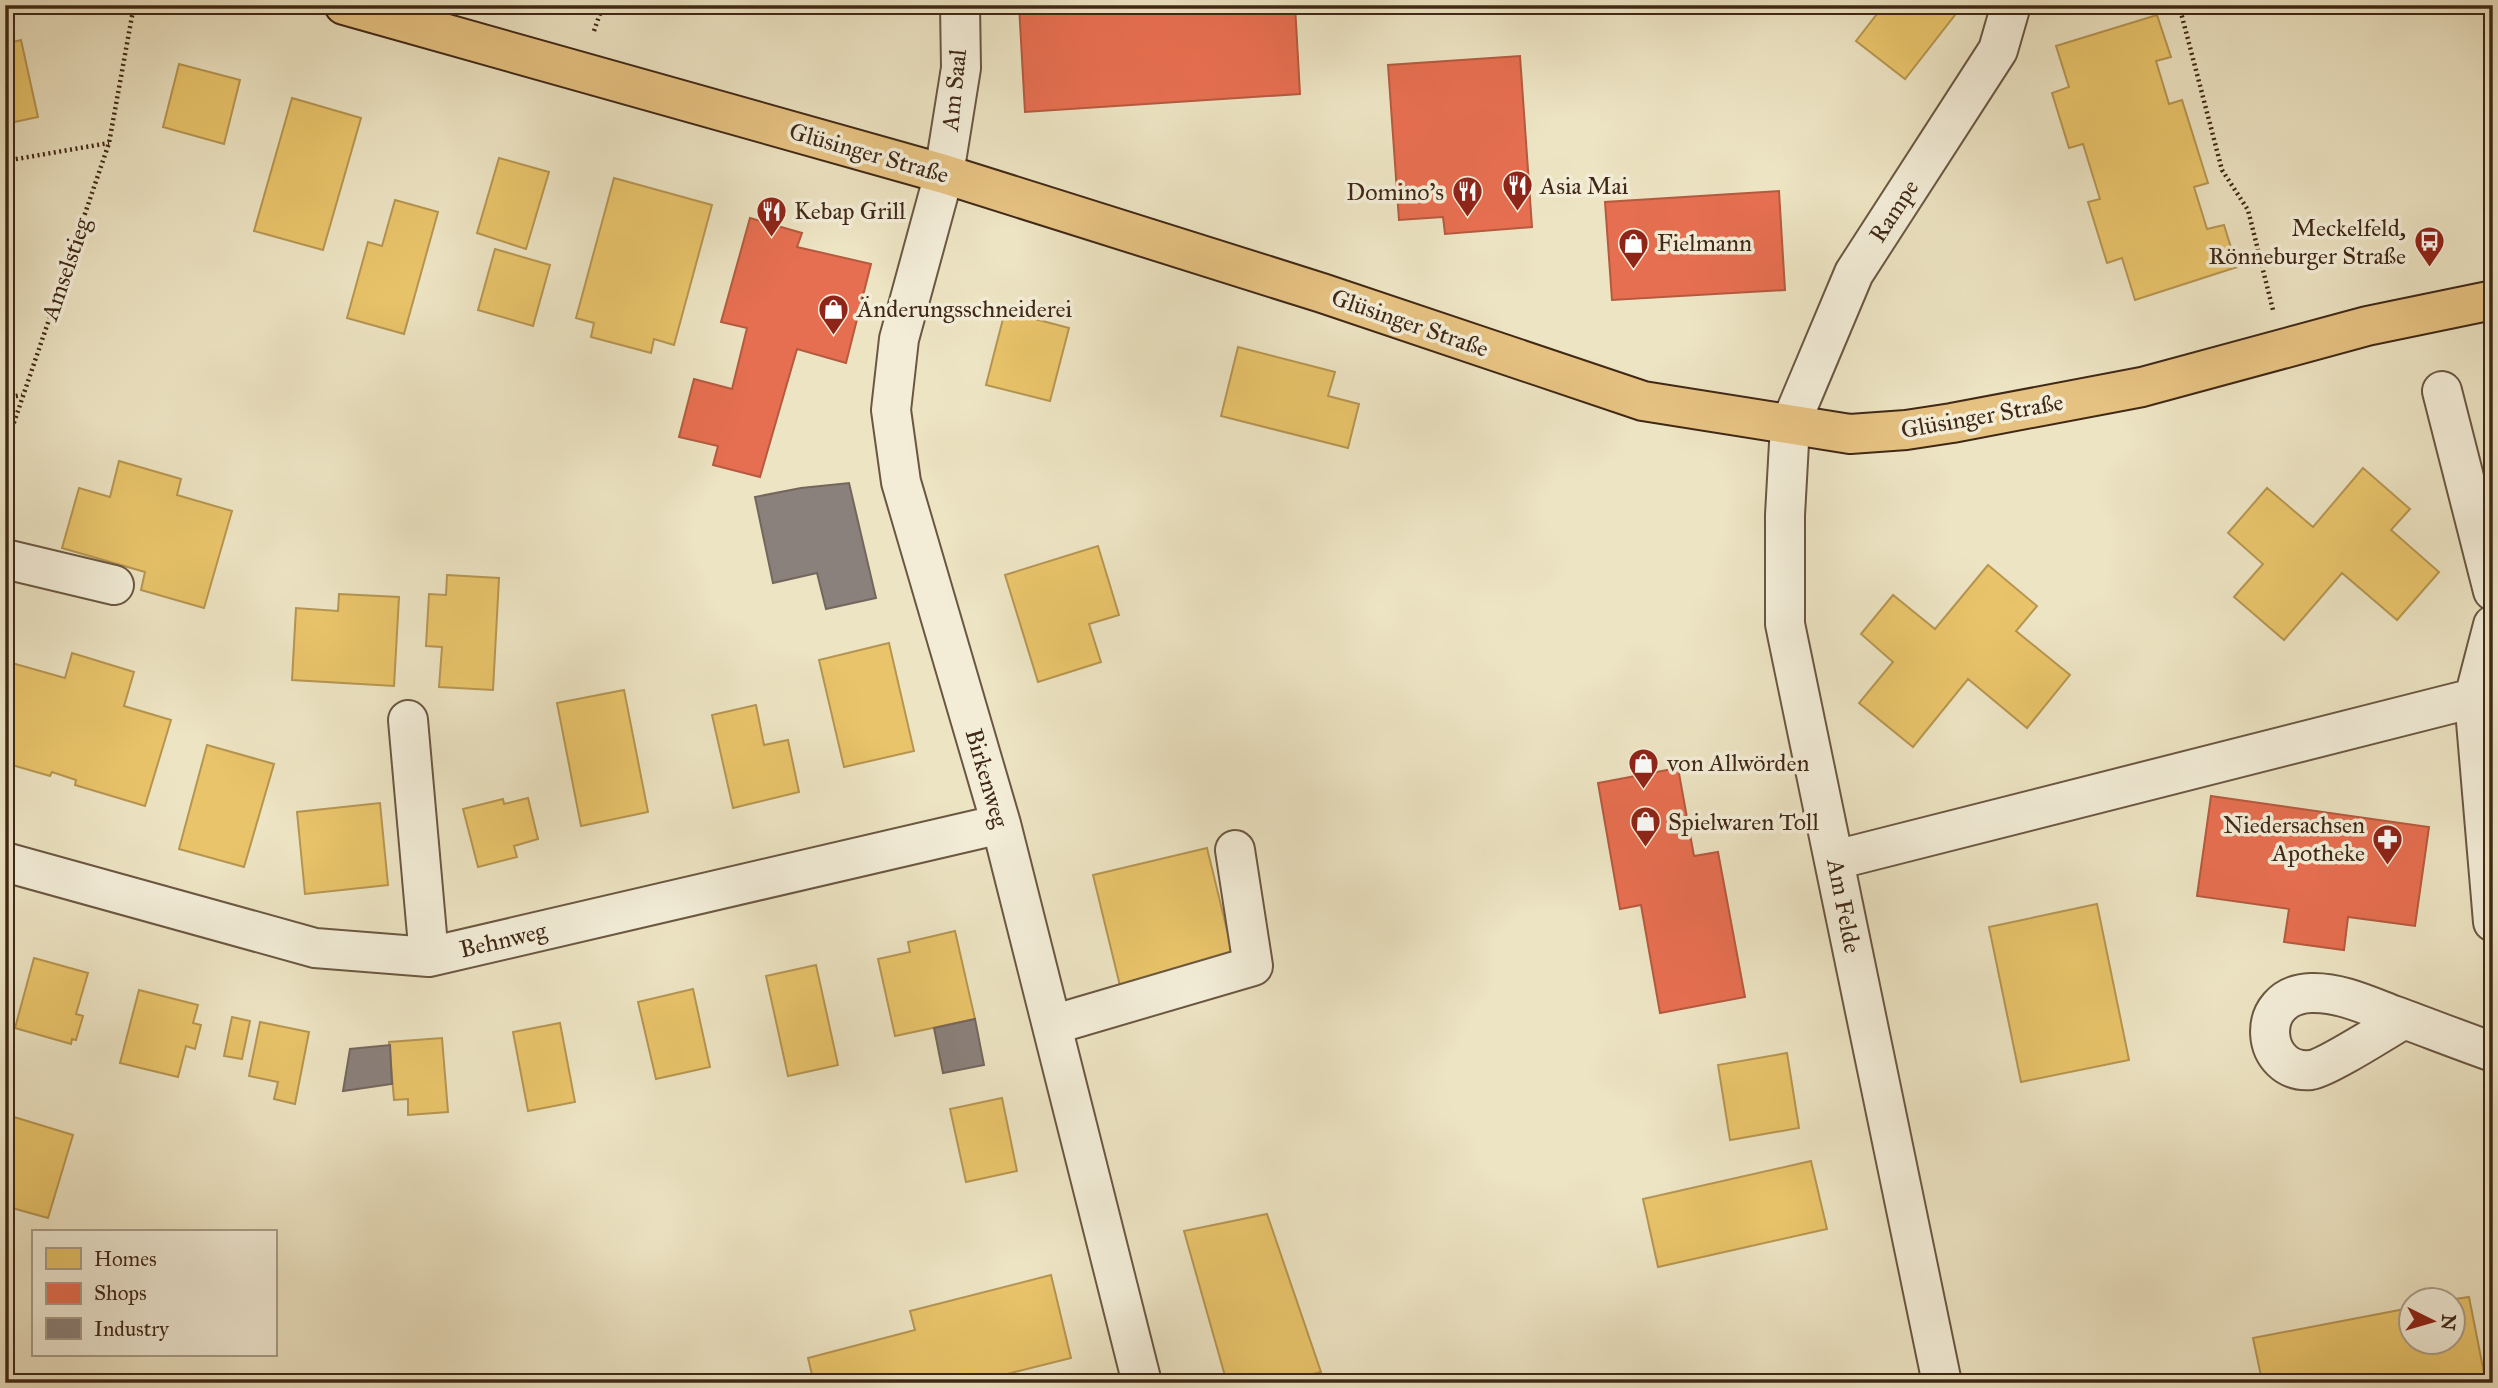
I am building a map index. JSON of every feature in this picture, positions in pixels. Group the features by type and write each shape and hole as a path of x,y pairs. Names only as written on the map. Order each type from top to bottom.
{"main road":[{"name":"Glüsinger Straße","path":"344,5 426,17 944,174 1335,297 1643,401 1790,425 1850,433 1952,424 2142,387 2367,326 2493,300"}],"street":[{"name":"Am Saal","path":"944,174 961,68 960,5"},
{"name":"Rampe","path":"1790,425 1854,274 1998,50 2011,5"},
{"name":"Birkenweg","path":"944,174 899,339 891,410 901,482 1001,824 1142,1383"},
{"path":"2442,391 2493,591"},
{"name":"Am Felde","path":"1790,425 1785,515 1785,624 1942,1383"},
{"path":"5,559 114,585"},
{"path":"2493,625 2474,698 2493,922"},
{"path":"1835,860 2474,698"},
{"path":"408,720 429,957"},
{"name":"Behnweg","path":"5,862 315,948 429,957 1001,824"},
{"path":"1052,1025 1253,966 1235,850"},
{"path":"2404,1019 2493,1052"}],"path":[{"name":"Amselstieg","path":"5,449 109,143 134,5"},
{"path":"2179,5 2222,170 2248,210 2283,349"},
{"path":"5,161 109,143"},
{"path":"5,398 22,395"}],"building: Homes":[{"path":"1884,5 1942,5 1955,15 1905,79 1856,41"},
{"path":"2157,15 2171,57 2156,61 2169,104 2182,100 2208,183 2194,187 2207,229 2224,225 2237,267 2135,300 2122,258 2107,263 2088,202 2100,199 2083,144 2069,148 2052,93 2069,87 2056,46"},
{"path":"21,40 38,117 5,124 5,44"},
{"path":"179,64 240,80 224,144 163,127"},
{"path":"292,98 361,118 323,250 254,231"},
{"path":"499,158 549,172 526,249 477,233"},
{"path":"614,178 712,205 674,345 654,339 651,353 591,337 594,323 576,318"},
{"path":"395,200 438,212 404,334 347,318 368,242 382,246"},
{"path":"495,249 550,265 533,326 478,310"},
{"path":"1005,311 1069,328 1050,401 986,385"},
{"path":"1238,347 1335,372 1328,396 1359,404 1348,448 1221,416"},
{"path":"119,461 181,479 177,495 232,511 204,608 141,590 145,572 62,548 79,488 110,497"},
{"path":"2363,468 2410,509 2391,530 2439,572 2397,620 2342,573 2284,640 2234,597 2263,564 2228,533 2267,488 2313,527"},
{"path":"1098,546 1119,615 1089,624 1101,662 1038,682 1005,575"},
{"path":"1988,565 2037,606 2016,631 2070,675 2027,728 1968,679 1913,747 1859,703 1893,662 1861,634 1893,595 1935,629"},
{"path":"447,575 499,578 493,690 439,687 442,647 426,646 429,594 446,595"},
{"path":"339,594 399,597 394,686 292,680 296,608 338,611"},
{"path":"889,643 914,751 844,767 819,660"},
{"path":"72,653 134,672 124,706 171,720 145,806 75,785 76,780 52,772 50,776 5,763 5,661 65,678"},
{"path":"624,690 648,812 581,826 557,703"},
{"path":"756,705 764,745 788,740 799,792 733,808 712,715"},
{"path":"207,745 274,764 244,867 179,849"},
{"path":"528,798 538,839 514,846 517,857 478,867 463,809 503,799 504,804"},
{"path":"380,803 388,885 305,894 297,812"},
{"path":"1207,848 1236,967 1122,994 1093,875"},
{"path":"2097,904 2129,1060 2021,1082 1989,927"},
{"path":"955,931 975,1019 895,1036 878,959 910,952 908,942"},
{"path":"34,958 88,973 76,1014 83,1016 76,1040 72,1039 71,1044 15,1028"},
{"path":"816,965 838,1065 788,1076 766,976"},
{"path":"693,989 710,1067 656,1079 638,1002"},
{"path":"139,990 198,1005 193,1023 201,1025 195,1049 186,1046 178,1077 120,1063"},
{"path":"232,1017 250,1021 242,1059 224,1056"},
{"path":"260,1022 309,1032 295,1104 274,1099 278,1082 249,1076"},
{"path":"560,1023 575,1102 528,1111 513,1032"},
{"path":"442,1038 448,1112 408,1115 408,1099 394,1100 389,1042"},
{"path":"1787,1053 1799,1128 1730,1140 1718,1065"},
{"path":"1002,1098 1017,1171 966,1182 950,1109"},
{"path":"14,1117 73,1135 48,1218 5,1206 11,1183 5,1181 5,1145"},
{"path":"1811,1161 1827,1229 1658,1267 1643,1199"},
{"path":"1267,1214 1321,1372 1274,1383 1227,1383 1184,1231"},
{"path":"1051,1275 1071,1358 971,1383 814,1383 808,1358 915,1330 910,1311"},
{"path":"2466,1297 2469,1297 2486,1383 2224,1383 2261,1376 2253,1338 2396,1311 2396,1356 2466,1356"}],"building: Shops":[{"path":"1019,5 1295,5 1300,94 1025,112"},
{"path":"1520,56 1532,227 1445,234 1443,217 1399,220 1388,65"},
{"path":"1779,191 1785,290 1612,300 1605,202"},
{"path":"750,218 802,233 797,247 871,264 846,363 797,349 760,477 713,465 718,446 679,437 694,379 732,389 747,328 721,322"},
{"path":"1678,768 1694,856 1718,852 1745,997 1660,1013 1641,905 1620,909 1598,783"},
{"path":"2211,796 2429,827 2415,926 2348,917 2344,950 2284,942 2289,909 2197,896"}],"building: Industry":[{"path":"849,483 876,598 826,609 817,573 773,583 755,497 801,488"},
{"path":"975,1019 984,1065 943,1073 934,1028"},
{"path":"390,1045 392,1084 343,1091 350,1049"}],"place":[{"name":"Asia Mai","path":"1517,213"},
{"name":"Domino's","path":"1467,219"},
{"name":"Kebap Grill","path":"771,238"},
{"name":"Meckelfeld, Rönneburger Straße","path":"2429,269"},
{"name":"Fielmann","path":"1634,270"},
{"name":"Änderungsschneiderei","path":"834,336"},
{"name":"von Allwörden","path":"1644,790"},
{"name":"Spielwaren Toll","path":"1645,849"},
{"name":"Niedersachsen Apotheke","path":"2388,866"}]}
